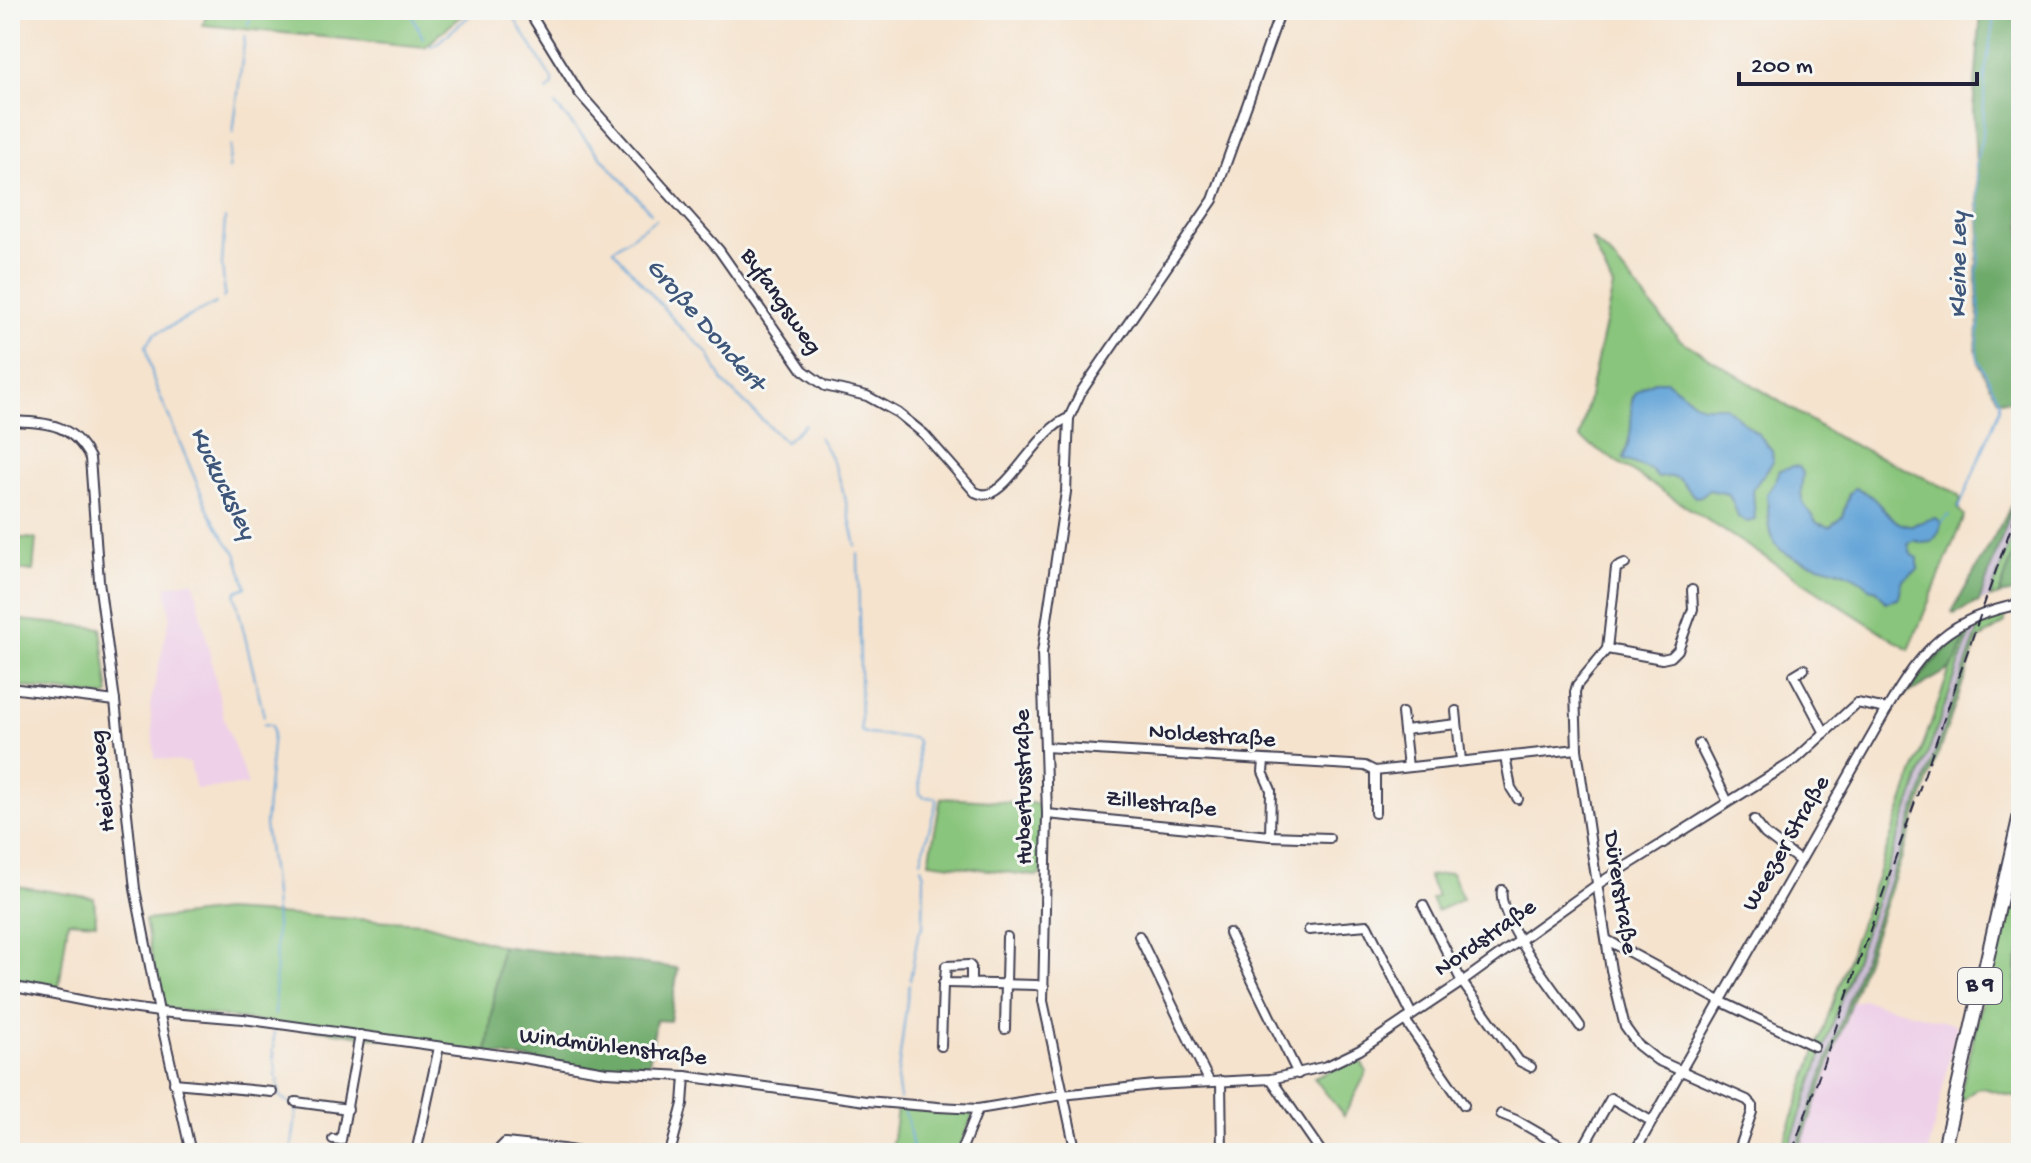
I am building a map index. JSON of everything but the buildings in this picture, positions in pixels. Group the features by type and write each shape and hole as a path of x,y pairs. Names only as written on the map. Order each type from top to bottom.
{"main road":[{"name":"B 9","path":"1943,1153 2021,810"}],"street":[{"name":"Byfangsweg","path":"528,10 580,94 719,250 797,364 809,376 825,386 867,396 898,413 924,434 975,492 982,495 1002,485 1022,460 1063,419 1069,418"},
{"path":"1069,418 1081,392 1213,200 1281,10"},
{"name":"Hubertusstraße","path":"1069,418 1066,492 1042,653 1047,814 1043,1001 1076,1153"},
{"name":"Heideweg","path":"10,421 48,423 71,433 82,443 90,458 99,581 135,889 191,1153"},
{"path":"1048,434 1067,438"},
{"path":"1625,564 1616,568 1607,649 1662,659 1671,657 1678,650 1693,609 1692,590"},
{"name":"Weezer Straße","path":"1634,1153 1914,665 1950,630 1967,620 2021,604"},
{"name":"Dürerstraße","path":"1607,649 1577,685 1577,749 1611,970 1625,1027 1648,1054 1752,1105 1738,1153"},
{"path":"1804,669 1794,675 1825,733"},
{"path":"10,688 115,701"},
{"name":"Nordstraße","path":"1062,1095 1154,1085 1271,1079 1327,1066 1352,1055 1462,982 1598,884 1794,761 1857,703 1887,709"},
{"path":"1456,711 1461,761"},
{"path":"1402,713 1408,767"},
{"path":"1404,730 1457,724"},
{"path":"1699,744 1728,802"},
{"name":"Noldestraße","path":"1045,747 1365,766 1375,771 1577,749"},
{"path":"1505,757 1511,788 1518,799"},
{"path":"1264,761 1263,772 1271,790 1270,836"},
{"path":"1375,771 1375,813"},
{"name":"Zillestraße","path":"1047,814 1270,836 1329,838"},
{"path":"1754,820 1765,834 1800,861"},
{"path":"1502,890 1500,899 1520,940 1580,1026"},
{"path":"1423,905 1462,982 1519,1061 1531,1067"},
{"path":"1309,930 1367,925 1408,1018 1464,1105"},
{"path":"1229,933 1298,1074"},
{"path":"1139,936 1209,1081"},
{"path":"1005,1029 1007,937"},
{"path":"1607,940 1720,1001 1814,1046"},
{"path":"941,1046 943,984 947,965 969,965 971,984"},
{"path":"946,981 1044,987"},
{"name":"Windmühlenstraße","path":"10,986 159,1012 243,1019 606,1072 685,1076 866,1101 978,1109 1062,1095"},
{"path":"333,1139 341,1140 360,1035"},
{"path":"416,1153 439,1047"},
{"path":"670,1153 683,1104 685,1076"},
{"path":"1271,1079 1322,1153"},
{"path":"1221,1081 1222,1153"},
{"path":"174,1083 272,1092"},
{"path":"1580,1153 1611,1098 1651,1121"},
{"path":"296,1102 348,1109"},
{"path":"960,1153 978,1109"},
{"path":"1501,1114 1573,1153"},
{"path":"499,1153 505,1143 585,1153"}],"shaded area":[{"path":"2021,480 2021,510 1990,598 1979,602"},
{"path":"194,581 224,719 248,785 196,789 190,763 155,758 150,705 170,616 166,586"},
{"path":"1982,619 1795,1153 1787,1153 1974,623"},
{"path":"1864,1000 1957,1025 1928,1153 1798,1153 1851,1002"}],"green space":[{"path":"208,10 468,10 425,47 203,25"},
{"path":"1981,10 2021,10 2021,402 1998,399 1980,366 1976,350 1979,317 1976,272 1980,236 1973,111"},
{"path":"1591,239 1610,255 1679,339 1837,437 1955,492 1961,499 1958,508 1964,516 1909,650 1580,438 1613,287"},
{"path":"2015,499 1979,602 1954,614 1952,612"},
{"path":"2021,510 2021,531 1999,595 1990,598"},
{"path":"2021,531 2021,591 1999,595"},
{"path":"10,537 36,539 33,571 10,569"},
{"path":"2001,615 2005,623 1978,640 1798,1153 1795,1153 1982,619"},
{"path":"10,619 101,628 109,694 105,697 10,685"},
{"path":"1974,623 1787,1153 1780,1153 1950,669 1958,658 1966,635 1945,650 1903,690 1943,644"},
{"path":"1967,633 1958,658 1950,669 1905,695 1952,644"},
{"path":"941,798 1044,804 1043,871 1035,876 929,862"},
{"path":"2021,834 2021,949 2016,965 2021,1098 1982,1088 1976,1089 1958,1104"},
{"path":"1451,873 1463,899 1437,911 1431,899 1437,896 1428,876"},
{"path":"10,885 94,898 96,923 68,921 58,995 10,984"},
{"path":"224,911 423,923 501,946 487,1053 161,1008 145,920"},
{"path":"501,946 678,968 670,1021 656,1020 648,1070 606,1072 487,1053"},
{"path":"2021,949 2021,1035 2017,1032 2015,1001"},
{"path":"1359,1059 1367,1072 1344,1116 1314,1078"},
{"path":"897,1109 974,1113 957,1153 891,1153"}],"water":[{"path":"1654,381 1667,381 1702,406 1724,406 1772,450 1773,462 1753,489 1755,520 1747,522 1738,517 1728,494 1709,490 1695,497 1677,478 1658,478 1651,470 1624,460 1633,397"},
{"path":"1799,467 1803,473 1803,503 1817,523 1830,527 1842,517 1854,488 1871,496 1895,521 1902,524 1911,525 1935,518 1941,522 1931,542 1915,540 1908,543 1911,554 1918,558 1918,570 1904,579 1898,599 1886,602 1877,590 1860,580 1793,557 1775,543 1767,494 1780,470"}],"waterway":[{"name":"Kuckucksley","path":"248,24 254,10"},
{"name":"Große Dondert","path":"409,10 423,38"},
{"name":"Große Dondert","path":"431,46 481,10"},
{"name":"Große Dondert","path":"509,10 553,81 547,91"},
{"name":"Kleine Ley","path":"1959,508 2000,408 2000,401 1978,359 1977,351 1980,316 1977,273 1981,237 1976,162 1983,132 1985,75 1995,10"},
{"name":"Kuckucksley","path":"233,134 245,35"},
{"name":"Große Dondert","path":"555,105 651,213"},
{"name":"Kuckucksley","path":"228,170 231,145"},
{"name":"Kuckucksley","path":"223,298 225,218"},
{"name":"Große Dondert","path":"656,219 613,249 615,252 680,327 708,353 724,383 785,442 805,424"},
{"name":"Kuckucksley","path":"216,303 155,334 146,345 154,382 210,514 236,553 246,587 235,595 264,716"},
{"name":"Große Dondert","path":"819,437 838,476 856,546"},
{"name":"Kleine Ley","path":"1941,522 1950,515"},
{"name":"Große Dondert","path":"858,554 861,731 914,738 917,741 920,794 937,800 921,860"},
{"name":"Kuckucksley","path":"263,724 272,725 273,732 265,825 276,924 275,1015"},
{"path":"910,980 918,935 923,926 924,876 921,867"},
{"path":"900,1099 897,1079 909,985"},
{"name":"Kuckucksley","path":"274,1032 273,1051 280,1097 297,1108 291,1153"},
{"path":"904,1112 914,1153"}],"railway":[{"path":"1792,1153 2021,499"}]}
